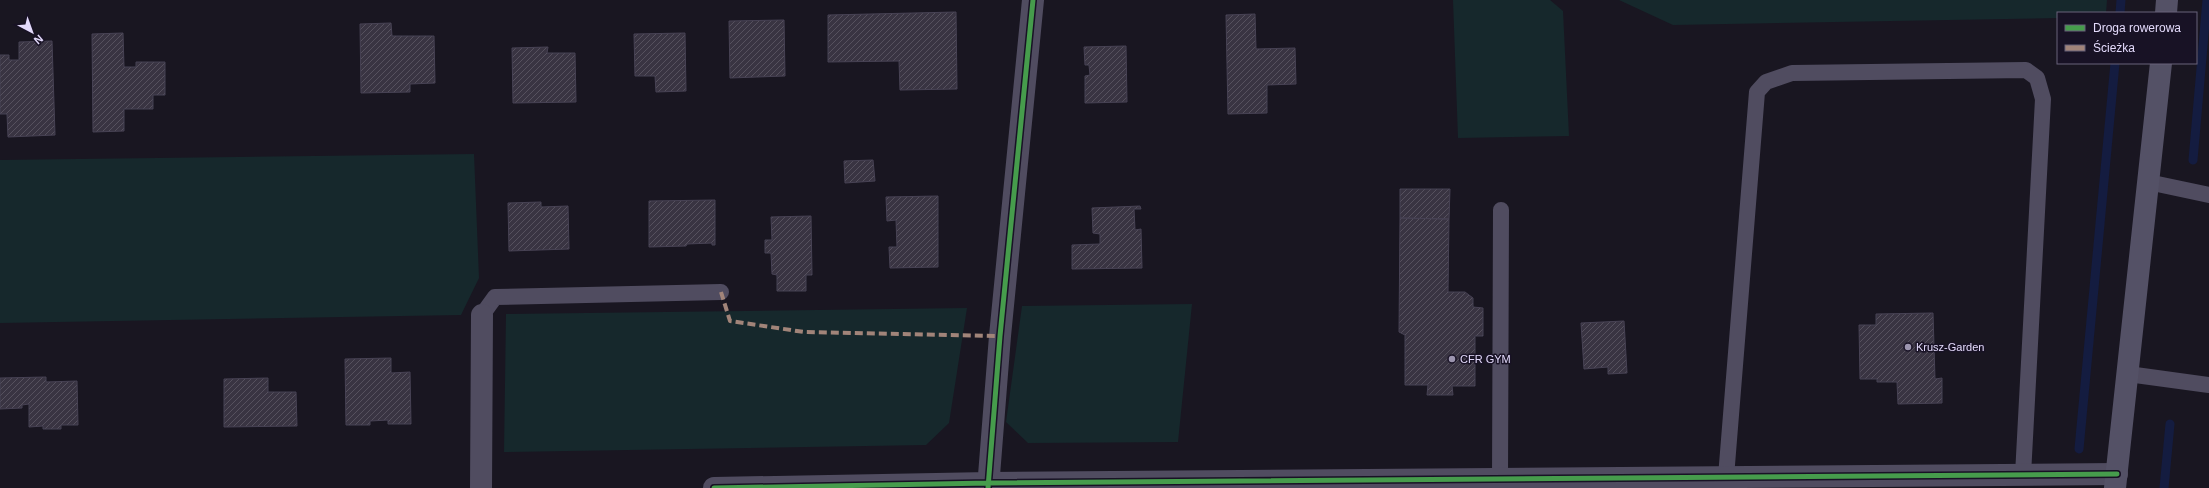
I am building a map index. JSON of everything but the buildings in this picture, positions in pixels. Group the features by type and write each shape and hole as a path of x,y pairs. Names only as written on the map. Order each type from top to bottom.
{"street":[{"path":"988,486 1001,328 1033,0"},
{"path":"2166,12 2167,0"},
{"path":"714,488 2023,475 2116,481 2161,64"},
{"path":"482,314 482,488"}],"lane":[{"path":"1726,477 1757,92 1766,82 1792,73 2026,70 2037,78 2044,99 2023,475"},
{"path":"2148,182 2209,195"},
{"path":"1500,479 1501,210"},
{"path":"482,314 495,297 721,292"},
{"path":"2128,374 2209,385"}],"shaded area":[{"path":"1453,0 1550,0 1563,11 1569,136 1458,138"},
{"path":"1619,0 2107,0 2106,12 2057,12 2057,18 1673,25"},
{"path":"474,154 479,278 461,315 0,323 0,160"},
{"path":"1192,304 1178,442 1028,443 1006,422 1022,306"},
{"path":"967,308 949,423 926,445 504,452 506,314"}],"waterway":[{"path":"2120,12 2121,0"},
{"path":"2193,160 2207,0"},
{"path":"2079,449 2115,64"},
{"path":"2164,488 2170,424"}],"marked path":[{"path":"721,292 730,321 804,332 1000,336"}],"cycle path":[{"path":"988,488 1000,336 1033,0"},
{"path":"714,488 989,483 2117,474"}],"place":[{"name":"Krusz-Garden","path":"1908,347"},
{"name":"CFR GYM","path":"1452,359"}]}
